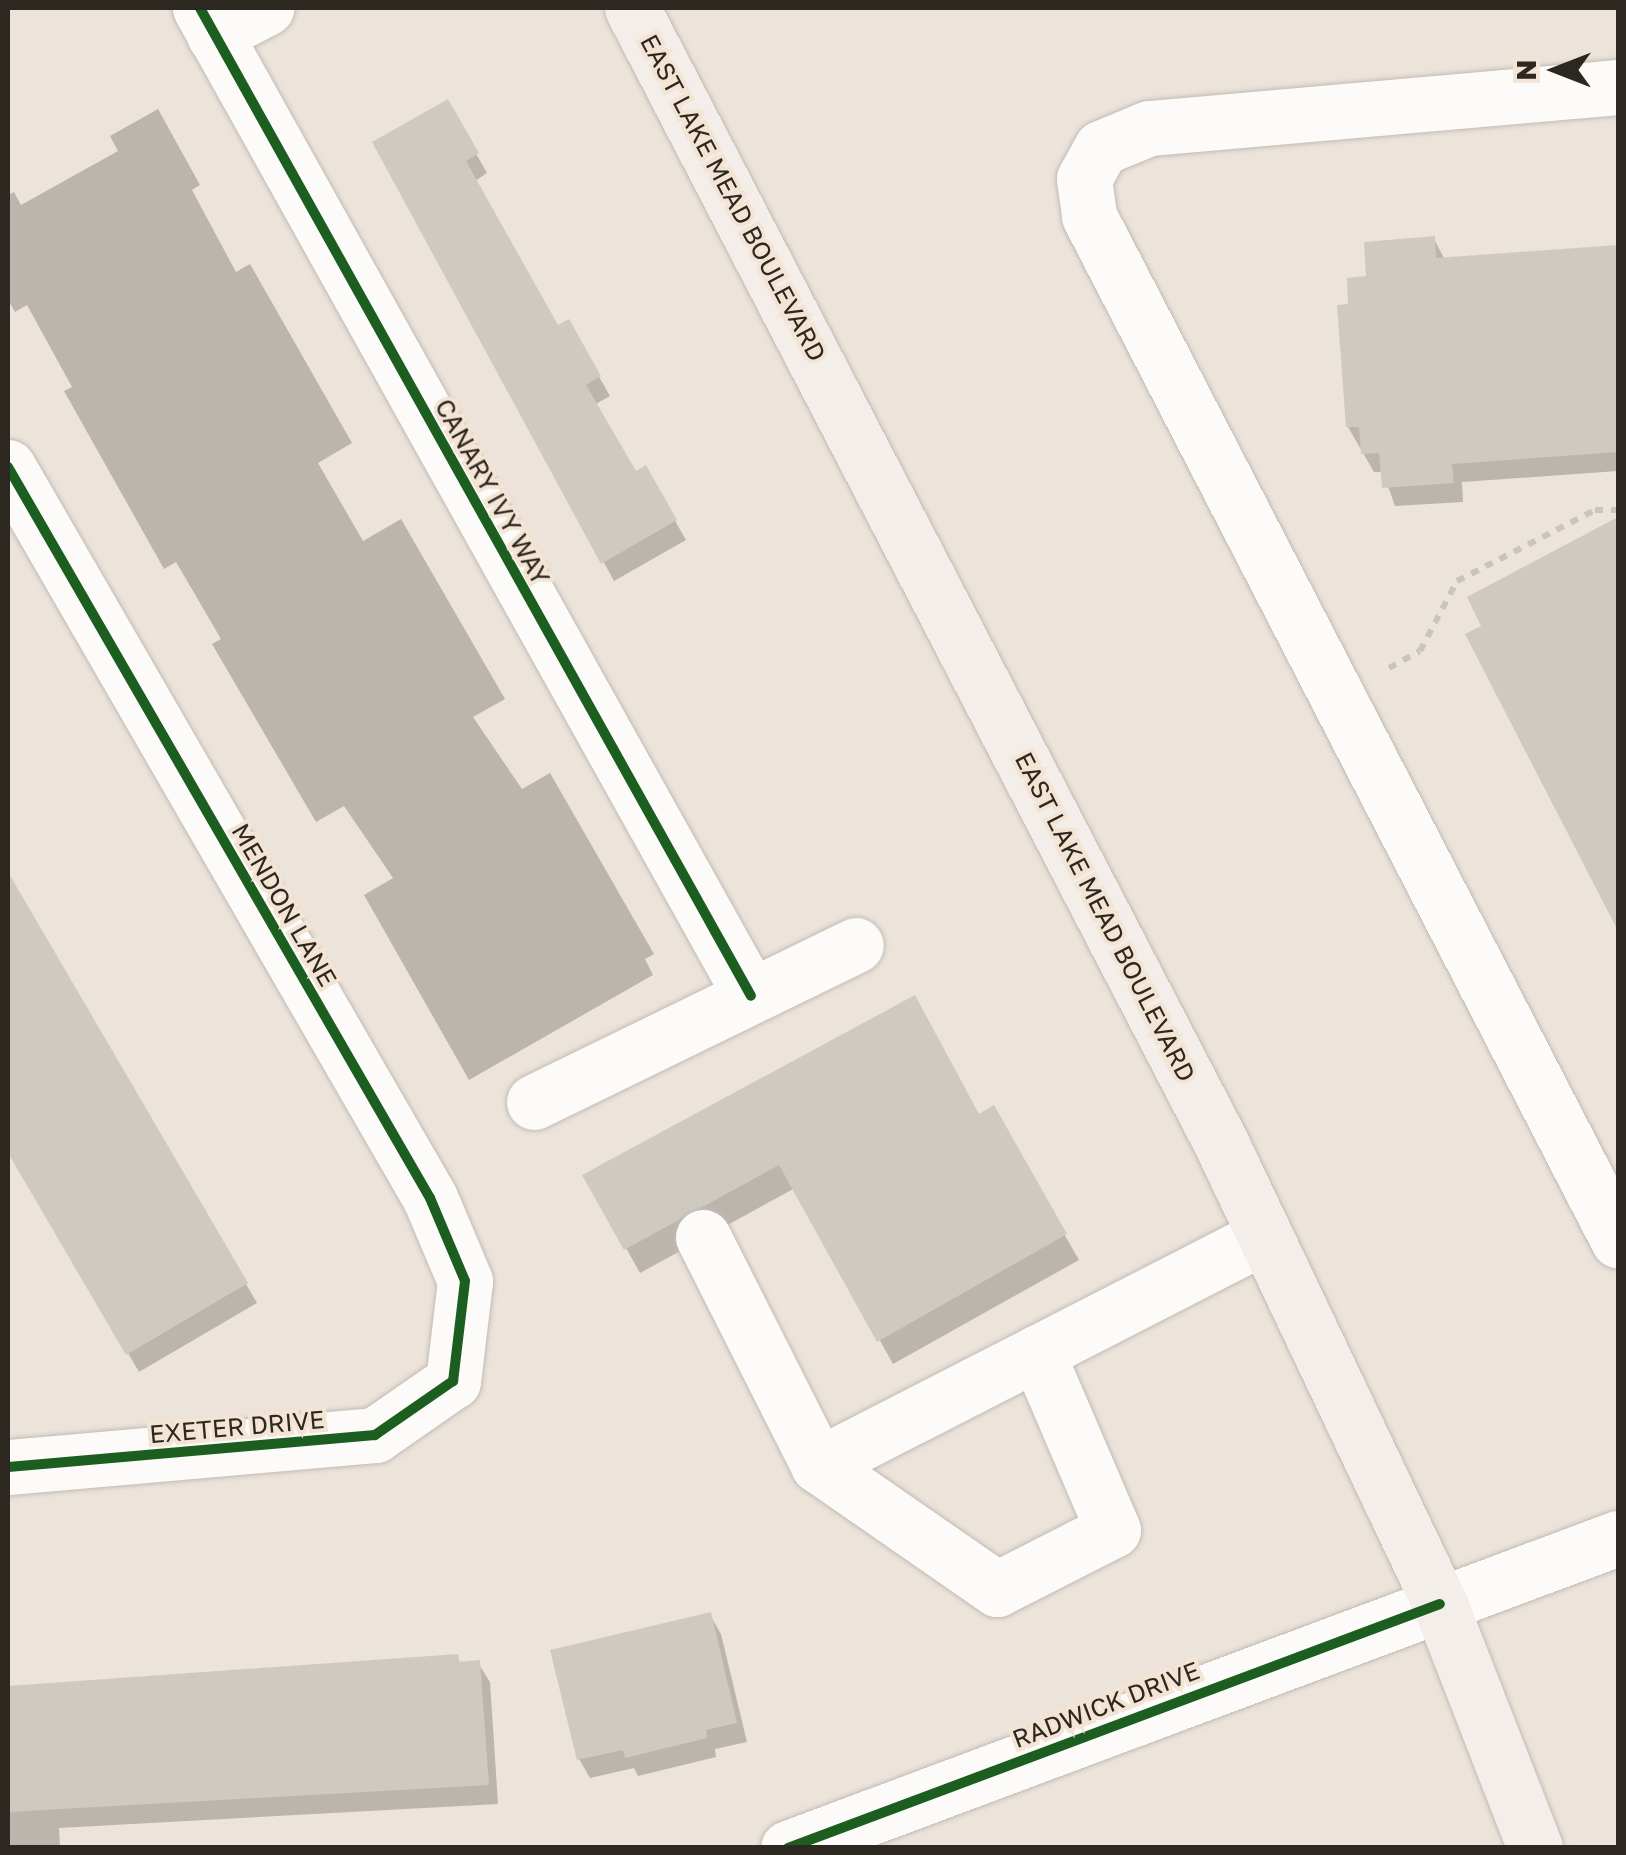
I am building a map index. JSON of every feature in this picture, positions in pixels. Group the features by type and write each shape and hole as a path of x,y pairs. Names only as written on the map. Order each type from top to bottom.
{"main road":[{"name":"EAST LAKE MEAD BOULEVARD","path":"632,8 1265,1236 1440,1604 1536,1848"}],"street":[{"path":"207,21 266,8"},
{"name":"CANARY IVY WAY","path":"207,21 750,996"},
{"path":"1618,87 1149,128 1101,148 1084,179 1089,216 1340,695 1618,1240"},
{"name":"MENDON LANE","path":"8,467 430,1198 464,1282 452,1382"},
{"path":"534,1102 856,945"},
{"path":"818,1464 1265,1236"},
{"path":"702,1237 818,1464 997,1589 1113,1530 1037,1353"},
{"name":"EXETER DRIVE","path":"8,1467 375,1436 452,1382"},
{"name":"RADWICK DRIVE","path":"788,1848 1618,1538"}],"path":[{"path":"1340,695 1420,651 1457,582 1594,510 1618,510"}],"building":[{"path":"448,99 479,153 466,161 558,325 569,319 601,376 586,385 636,471 646,465 677,520 601,564 372,142"},
{"path":"1435,236 1436,258 1618,245 1618,452 1452,464 1454,483 1382,488 1379,453 1361,454 1359,427 1346,427 1337,305 1348,304 1347,278 1366,276 1364,242"},
{"path":"1618,517 1618,931 1465,634 1481,626 1467,597"},
{"path":"8,872 248,1283 126,1355 8,1153"},
{"path":"915,995 979,1114 994,1105 1067,1234 877,1342 779,1165 624,1250 582,1175"},
{"path":"711,1612 737,1723 706,1730 707,1738 625,1758 623,1750 577,1760 550,1650"},
{"path":"458,1654 459,1662 480,1660 489,1785 8,1812 8,1686"}],"cycle path":[{"path":"200,8 751,996"},
{"path":"8,467 430,1198 465,1281 453,1381 375,1435 8,1467"},
{"path":"788,1848 1440,1604"}]}
